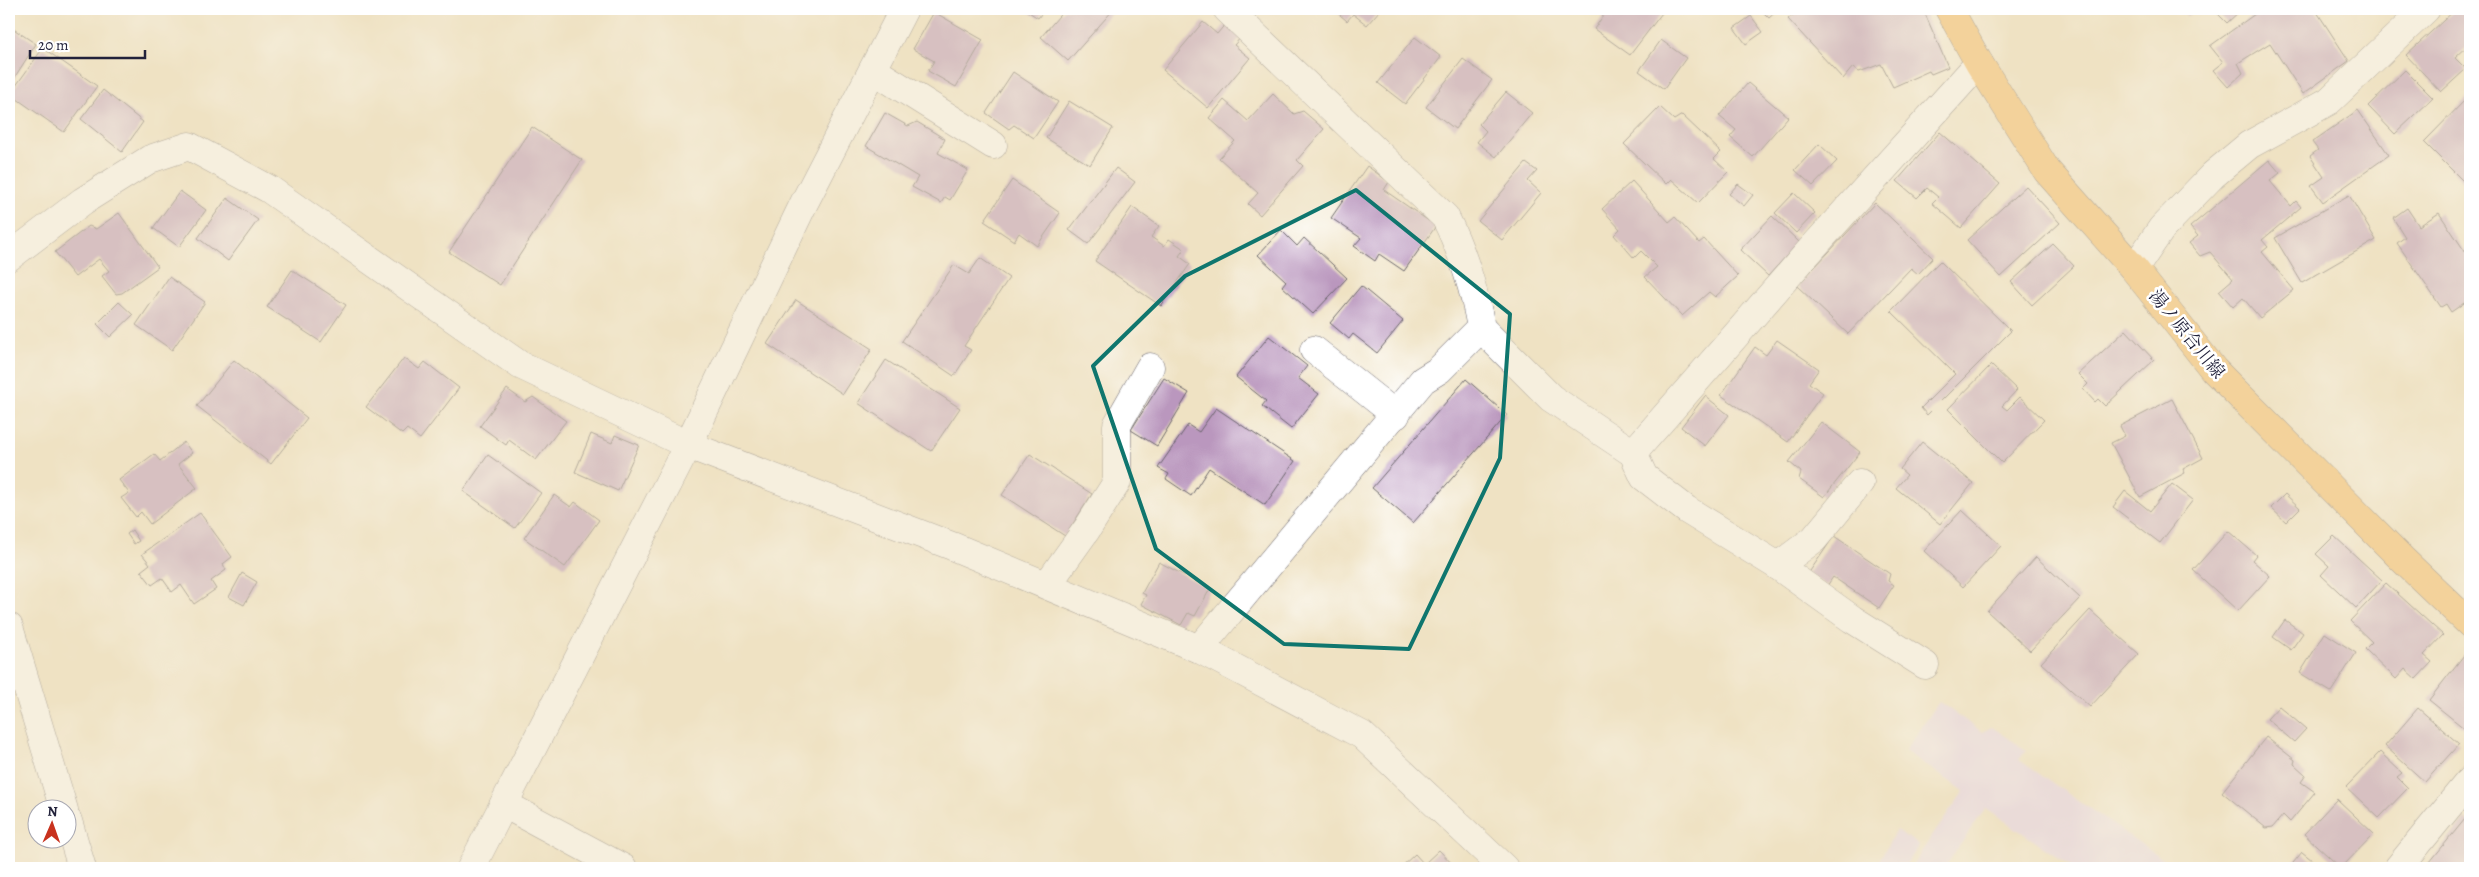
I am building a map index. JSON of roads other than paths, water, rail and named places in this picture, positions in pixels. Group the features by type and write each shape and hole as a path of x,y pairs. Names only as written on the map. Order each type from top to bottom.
{"main road":[{"name":"湯ノ原合川線","path":"1949,9 1979,63 2047,171 2134,269 2214,370 2470,624"}],"street":[{"path":"471,868 688,445 804,203 904,9"},
{"path":"1227,9 1445,217 1453,233 1481,328 1551,398 1633,453 1644,477 1687,510 1778,566 1852,619 1925,665"},
{"path":"2134,269 2162,228 2213,175 2249,145 2329,100 2426,9"},
{"path":"1633,453 1806,255 1979,63"},
{"path":"873,70 993,146"},
{"path":"9,257 83,201 150,159 189,146 269,189 520,365 688,445 952,546 1199,649 1362,735 1504,868"},
{"path":"1199,649 1396,415 1423,380 1439,370 1481,328"},
{"path":"1314,350 1396,415"},
{"path":"1047,586 1117,482 1117,425 1150,367"},
{"path":"1778,566 1814,539 1860,483"},
{"path":"9,627 61,800"},
{"path":"2398,868 2470,780"},
{"path":"504,804 624,868"},
{"path":"77,850 82,868"}]}
